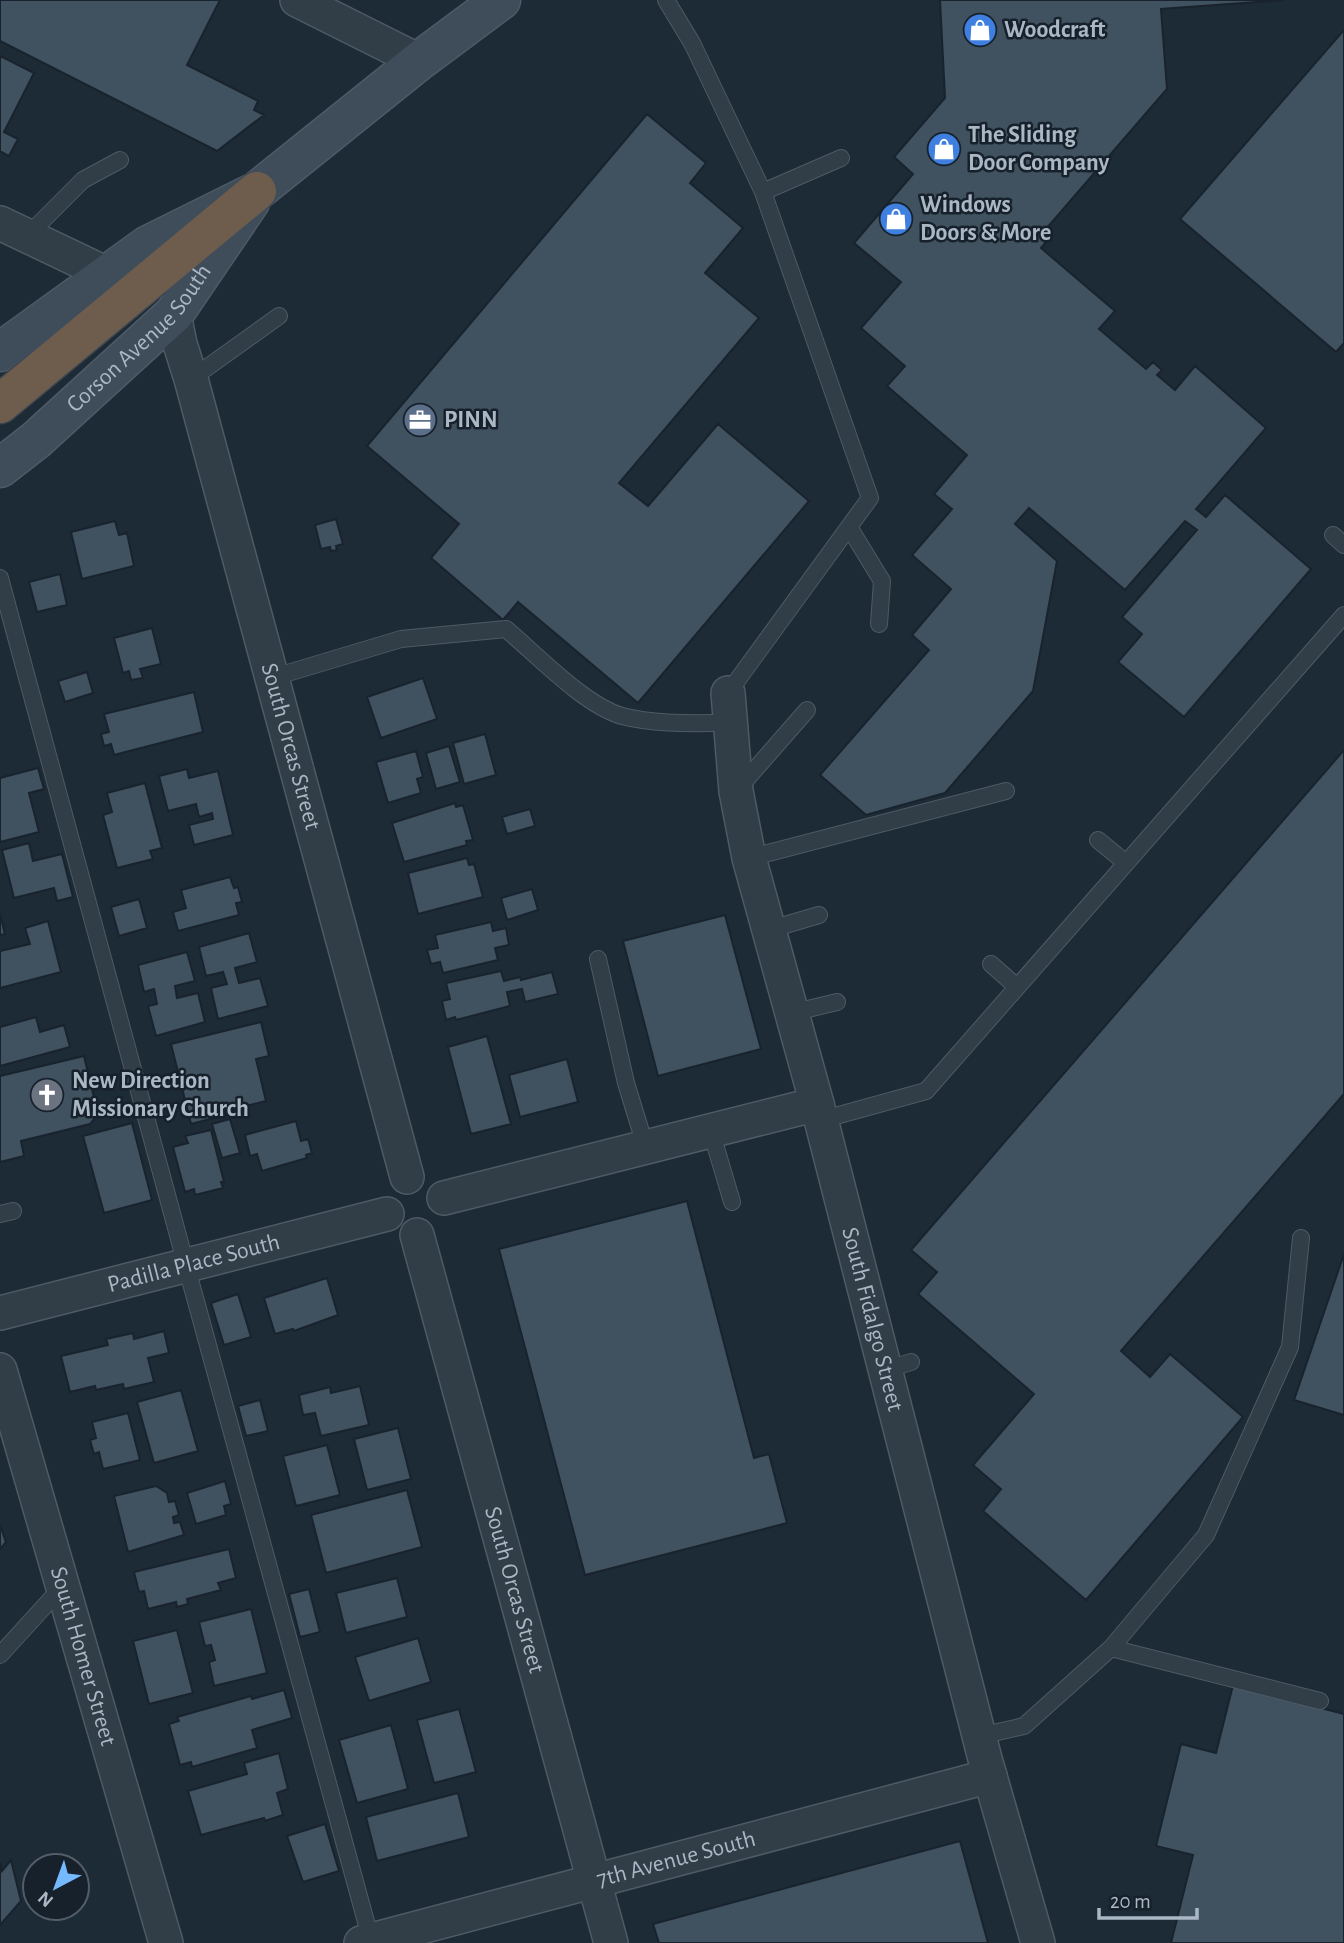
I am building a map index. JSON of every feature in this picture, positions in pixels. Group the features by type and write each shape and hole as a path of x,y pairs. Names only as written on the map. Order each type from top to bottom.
{"highway":[{"path":"0,404 257,191"}],"main road":[{"name":"Corson Avenue South","path":"0,352 148,245 257,191 500,0"},
{"name":"Corson Avenue South","path":"0,468 36,440 174,314 257,191"}],"street":[{"path":"297,0 419,61"},
{"path":"14,229 107,274"},
{"name":"South Orcas Street","path":"174,314 407,1177"},
{"name":"South Fidalgo Street","path":"729,708 736,791 749,858 819,1112 898,1366 980,1736 1038,1943"},
{"path":"444,1198 711,1131 819,1112"},
{"path":"420,1176 429,1179 437,1185 444,1198 441,1221 435,1228 417,1236 398,1230 387,1214 388,1194 393,1185 407,1177 420,1176"},
{"name":"Padilla Place South","path":"0,1313 387,1214"},
{"name":"South Orcas Street","path":"417,1236 611,1943"},
{"name":"South Homer Street","path":"0,1370 166,1943"},
{"name":"7th Avenue South","path":"366,1942 990,1776"}],"lane":[{"path":"271,678 401,639 506,629 585,697 621,715 662,722 729,708 870,498 763,192 692,43 666,0"},
{"path":"763,192 841,158"},
{"path":"14,229 83,180 120,159"},
{"path":"191,379 279,316"},
{"path":"849,527 882,581 878,624"},
{"path":"0,578 366,1942"},
{"path":"819,1112 926,1091 1344,615"},
{"path":"736,791 807,710"},
{"path":"749,858 1006,791"},
{"path":"1098,839 1126,863"},
{"path":"768,930 818,915"},
{"path":"598,959 626,1083 646,1147"},
{"path":"991,964 1017,987"},
{"path":"792,1013 837,1002"},
{"path":"711,1131 732,1202"},
{"path":"980,1736 1024,1726 1111,1648 1206,1535 1290,1347 1301,1238"},
{"path":"1,1655 62,1586"},
{"path":"1111,1648 1320,1701"}],"building":[{"path":"0,0 220,0 187,65 258,101 254,110 264,115 217,151 0,41"},
{"path":"940,0 1284,0 1161,9 1167,89 1046,229 1052,235 1041,248 1115,311 1099,329 1146,369 1153,362 1162,370 1157,375 1175,390 1195,366 1266,428 1196,509 1206,517 1225,495 1311,569 1184,717 1118,662 1142,634 1122,617 1197,530 1185,521 1125,590 1029,508 1015,524 1057,561 1033,691 945,793 866,815 820,775 929,650 912,635 951,589 912,555 952,509 934,494 967,455 887,386 905,366 861,328 901,282 854,243 913,174 894,157 945,98"},
{"path":"1344,30 1344,343 1336,352 1180,219"},
{"path":"0,56 34,73 4,132 18,139 9,156 0,151"},
{"path":"647,114 706,163 690,183 743,228 705,273 759,318 619,483 648,506 718,424 809,501 638,703 518,602 503,620 431,558 459,524 367,446"},
{"path":"336,519 343,544 336,546 337,550 331,551 330,547 321,549 315,525"},
{"path":"115,521 119,535 127,533 134,566 82,579 71,532"},
{"path":"60,574 67,605 37,612 29,582"},
{"path":"152,628 161,664 140,669 143,678 131,680 129,671 123,673 114,638"},
{"path":"87,672 93,693 65,702 58,681"},
{"path":"423,678 437,719 381,738 367,697"},
{"path":"194,692 203,732 114,755 111,744 104,746 101,734 109,732 104,714"},
{"path":"485,734 496,775 464,784 453,743"},
{"path":"449,746 460,782 436,789 426,753"},
{"path":"1344,750 1344,1094 1121,1351 1150,1377 1170,1354 1243,1417 1086,1600 983,1511 1001,1489 973,1465 1034,1394 918,1294 937,1272 911,1250"},
{"path":"416,751 423,777 417,779 421,793 388,803 376,762"},
{"path":"38,768 44,789 29,793 39,832 0,842 0,778"},
{"path":"187,769 189,778 218,771 233,835 194,845 189,825 213,819 212,813 199,817 196,804 168,811 159,776"},
{"path":"145,783 162,848 150,851 153,859 117,868 103,815 112,812 107,793"},
{"path":"455,803 456,807 463,805 473,840 466,841 467,845 404,862 392,823"},
{"path":"530,809 535,826 507,834 502,817"},
{"path":"29,843 33,861 62,854 73,897 57,901 54,888 14,898 2,850"},
{"path":"467,858 469,865 474,864 483,897 418,914 408,873"},
{"path":"230,877 234,888 238,887 242,902 236,903 239,915 178,931 173,912 186,908 181,890"},
{"path":"532,889 538,910 507,920 501,898"},
{"path":"139,899 147,928 119,936 111,907"},
{"path":"0,914 5,934 0,935"},
{"path":"725,915 761,1049 658,1076 623,941"},
{"path":"48,921 61,972 0,988 0,951 30,944 25,928"},
{"path":"491,922 493,931 506,928 509,945 495,948 498,960 443,973 440,962 431,964 427,950 438,948 435,935"},
{"path":"249,933 257,962 235,968 239,983 260,978 268,1006 218,1019 211,988 227,984 223,972 206,976 199,947"},
{"path":"187,952 195,981 175,986 177,998 198,993 205,1022 156,1036 148,1006 157,1004 154,989 144,992 138,965"},
{"path":"501,971 504,981 520,977 521,980 552,972 558,994 525,1002 522,989 507,992 510,1006 456,1020 455,1017 446,1020 442,1001 450,999 446,983"},
{"path":"36,1017 40,1032 64,1025 70,1047 0,1066 0,1027"},
{"path":"261,1022 269,1056 256,1059 266,1101 225,1111 226,1115 191,1124 171,1044"},
{"path":"487,1036 511,1124 471,1134 448,1047"},
{"name":"New Direction Missionary Church","path":"84,1056 98,1114 90,1124 21,1141 24,1156 0,1162 0,1076"},
{"path":"567,1059 578,1102 520,1117 509,1075"},
{"path":"230,1119 240,1153 222,1158 212,1124"},
{"path":"296,1121 301,1141 308,1139 312,1153 306,1155 307,1158 262,1171 257,1154 250,1156 245,1135"},
{"path":"132,1123 152,1200 104,1213 83,1136"},
{"path":"211,1130 224,1182 221,1182 223,1188 195,1195 194,1189 185,1192 173,1147 188,1143 185,1136"},
{"path":"687,1201 754,1458 769,1454 787,1523 585,1575 499,1249"},
{"path":"1344,1254 1344,1415 1294,1400"},
{"path":"327,1278 338,1315 294,1331 293,1329 275,1334 264,1298"},
{"path":"238,1294 251,1337 224,1345 211,1303"},
{"path":"164,1331 169,1353 148,1358 154,1382 124,1389 123,1384 96,1390 95,1386 70,1392 61,1356 108,1345 106,1339 133,1333 134,1339"},
{"path":"360,1386 369,1425 321,1436 315,1413 303,1415 299,1395 330,1387 331,1393"},
{"path":"181,1390 198,1451 154,1463 137,1402"},
{"path":"260,1400 268,1431 246,1436 238,1406"},
{"path":"128,1413 140,1460 103,1469 99,1452 94,1454 90,1440 96,1438 92,1422"},
{"path":"398,1428 411,1479 367,1490 354,1439"},
{"path":"327,1445 340,1495 296,1506 283,1456"},
{"path":"225,1481 231,1504 224,1506 226,1515 196,1524 187,1493"},
{"path":"156,1486 167,1493 169,1502 175,1501 179,1515 173,1517 174,1523 180,1522 184,1535 128,1552 114,1496"},
{"path":"407,1490 422,1547 326,1573 311,1515"},
{"path":"0,1525 6,1542 0,1549"},
{"path":"229,1549 236,1578 218,1583 221,1590 187,1599 188,1604 177,1607 176,1602 148,1609 144,1591 139,1592 134,1572"},
{"path":"397,1578 407,1617 346,1633 336,1593"},
{"path":"309,1589 320,1632 300,1637 289,1594"},
{"path":"251,1609 267,1673 214,1686 209,1662 215,1660 211,1645 205,1646 199,1622"},
{"path":"177,1630 193,1693 149,1704 133,1641"},
{"path":"418,1638 431,1682 369,1701 355,1657"},
{"path":"1233,1685 1344,1714 1344,1943 1171,1943 1193,1855 1156,1846 1181,1744 1216,1753"},
{"path":"284,1690 292,1718 252,1730 257,1748 192,1767 191,1762 180,1765 169,1724 179,1721 177,1717 251,1696 252,1699"},
{"path":"459,1709 476,1772 434,1783 417,1720"},
{"path":"391,1725 408,1789 357,1803 339,1740"},
{"path":"279,1753 288,1789 277,1793 283,1815 201,1835 188,1791 247,1774 244,1763"},
{"path":"458,1793 469,1837 377,1861 366,1817"},
{"path":"325,1824 339,1871 303,1882 287,1836"},
{"path":"960,1841 988,1943 659,1943 653,1924"},
{"path":"11,1860 21,1901 0,1925 0,1863 2,1871"}],"place":[{"name":"Woodcraft","path":"980,30"},
{"name":"The Sliding Door Company","path":"944,149"},
{"name":"Windows Doors & More","path":"896,219"},
{"name":"PINN","path":"420,420"},
{"name":"New Direction Missionary Church","path":"47,1095"}]}
